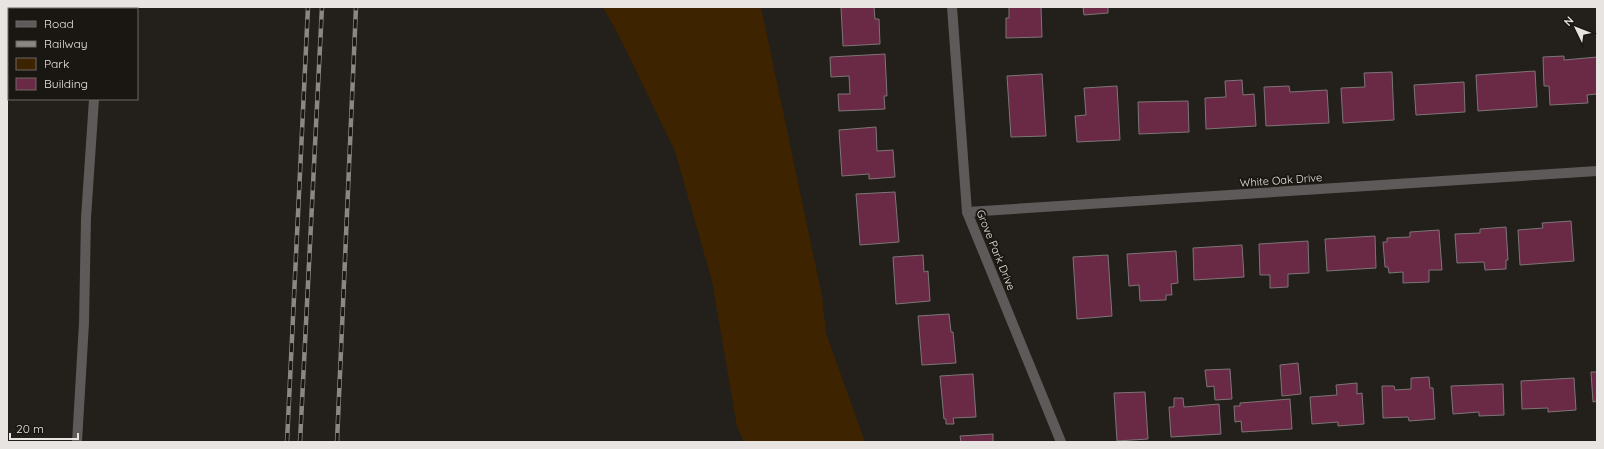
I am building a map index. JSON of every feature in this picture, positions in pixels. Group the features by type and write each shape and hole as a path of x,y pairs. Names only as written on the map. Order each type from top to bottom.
{"street":[{"name":"Grove Park Drive","path":"952,7 967,212 1061,442"},
{"path":"77,442 84,323 86,218 94,100"},
{"name":"White Oak Drive","path":"967,212 1597,171"}],"green space":[{"path":"603,7 761,7 822,296 826,333 865,442 744,442 737,427 712,281 675,151 621,40"}],"building":[{"path":"841,7 874,7 875,19 879,19 880,44 843,46"},
{"path":"1009,7 1041,7 1042,37 1006,38 1006,18 1009,18"},
{"path":"1083,7 1108,7 1108,13 1084,15"},
{"path":"885,54 887,96 884,96 885,109 839,111 838,94 850,94 849,76 831,77 830,57"},
{"path":"1564,56 1564,60 1597,57 1597,94 1587,95 1588,103 1550,105 1549,86 1544,86 1543,57"},
{"path":"1535,71 1537,107 1478,111 1476,75"},
{"path":"1392,72 1394,120 1343,123 1341,88 1365,87 1364,73"},
{"path":"1042,74 1046,136 1011,137 1007,76"},
{"path":"1242,80 1243,95 1254,94 1256,126 1206,129 1205,98 1226,97 1225,81"},
{"path":"1464,82 1465,112 1416,115 1414,85"},
{"path":"1117,86 1120,140 1077,142 1075,116 1086,115 1084,88"},
{"path":"1289,86 1290,92 1327,90 1329,123 1266,126 1264,87"},
{"path":"1188,101 1189,132 1139,134 1138,102"},
{"path":"876,127 877,151 893,150 895,177 869,179 869,174 842,176 839,130"},
{"path":"895,192 899,242 860,245 856,194"},
{"path":"1571,221 1574,261 1520,265 1518,230 1543,228 1542,223"},
{"path":"1506,227 1508,260 1506,260 1506,269 1485,270 1484,262 1457,263 1455,234 1480,233 1480,229"},
{"path":"1439,230 1442,270 1429,270 1429,282 1403,283 1403,272 1389,273 1388,267 1385,267 1383,242 1387,242 1387,238 1410,237 1410,232"},
{"path":"1375,236 1376,268 1327,271 1325,239"},
{"path":"1308,241 1309,273 1288,274 1288,287 1270,288 1270,275 1260,275 1259,244"},
{"path":"1242,245 1244,277 1194,280 1193,248"},
{"path":"1176,251 1178,283 1171,284 1172,295 1166,295 1166,300 1140,301 1139,285 1129,286 1127,254"},
{"path":"923,255 924,272 928,271 930,301 896,304 893,257"},
{"path":"1108,255 1112,316 1077,319 1073,257"},
{"path":"949,314 951,332 953,332 956,363 922,365 918,316"},
{"path":"1298,363 1301,394 1282,396 1280,365"},
{"path":"1230,369 1232,399 1215,400 1214,386 1207,387 1205,370"},
{"path":"1591,372 1597,372 1597,401 1593,402"},
{"path":"973,374 976,417 953,418 954,424 946,424 946,419 944,419 940,376"},
{"path":"1429,377 1430,388 1433,388 1435,419 1409,421 1408,417 1383,418 1382,386 1394,386 1395,390 1411,389 1411,378"},
{"path":"1574,378 1576,410 1548,412 1548,408 1522,409 1521,381"},
{"path":"1357,383 1357,394 1362,393 1364,424 1338,426 1338,422 1312,424 1310,397 1337,395 1336,385"},
{"path":"1503,384 1504,415 1479,416 1479,412 1453,414 1451,386"},
{"path":"1145,392 1148,439 1117,441 1114,393"},
{"path":"1174,398 1183,398 1184,407 1219,404 1221,434 1171,437 1169,407 1174,407"},
{"path":"1290,399 1292,429 1242,432 1241,421 1235,422 1234,406 1240,406 1240,403"},
{"path":"993,434 993,442 961,442 960,436"}],"railway":[{"path":"287,442 308,7"},
{"path":"300,442 322,7"},
{"path":"337,442 356,7"}]}
